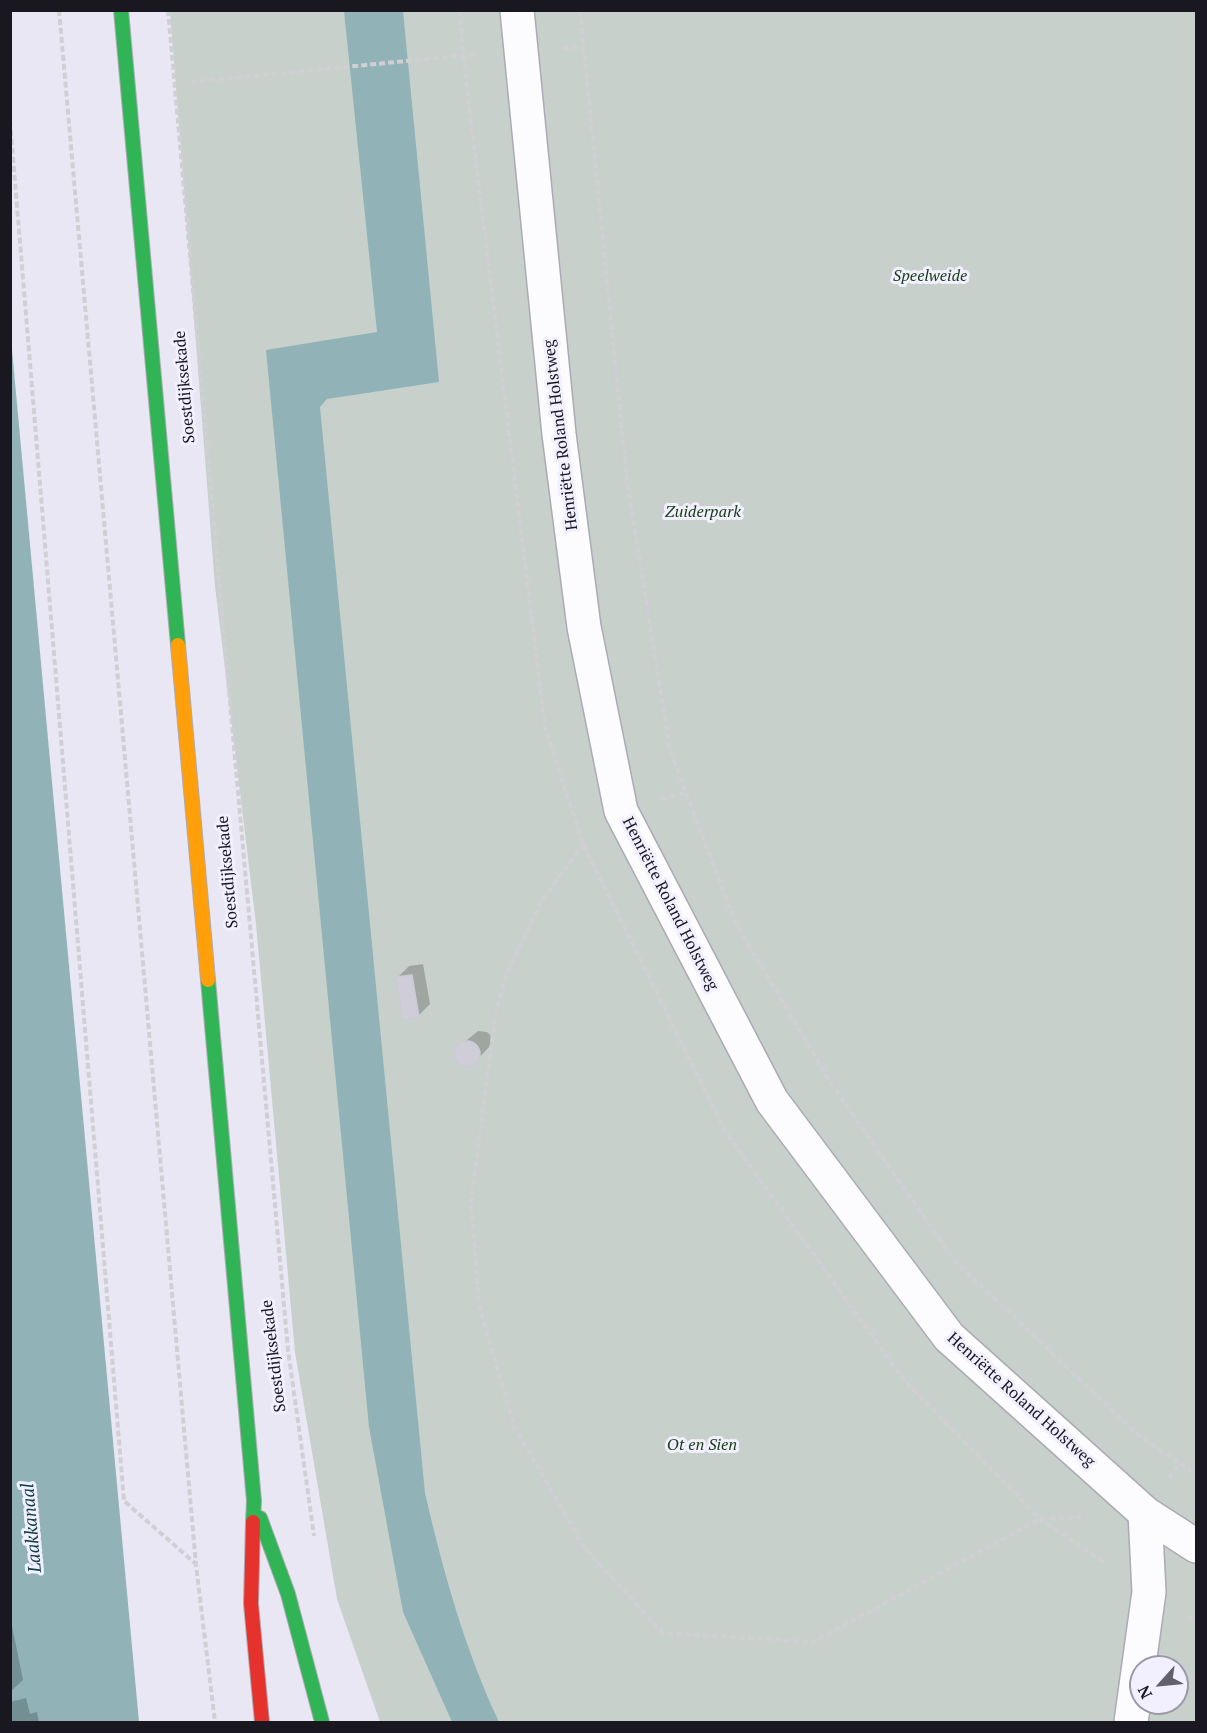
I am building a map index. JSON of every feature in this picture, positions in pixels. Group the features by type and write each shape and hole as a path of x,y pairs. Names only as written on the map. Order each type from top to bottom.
{"main road":[{"name":"Soestdijksekade","path":"121,10 254,1501 251,1604 262,1722"},
{"name":"Soestdijksekade","path":"254,1501 288,1594 322,1722"}],"street":[{"name":"Henriëtte Roland Holstweg","path":"517,10 559,434 581,604 621,811 772,1101 949,1337 1145,1513 1197,1546"},
{"path":"1131,1722 1149,1592 1145,1513"}],"path":[{"path":"59,10 196,1565 215,1722"},
{"name":"Soestdijksekade","path":"168,10 288,1350 314,1537"},
{"path":"580,10 627,481 670,750 735,922 831,1083 953,1259 1137,1434 1197,1475"},
{"path":"191,82 463,55"},
{"path":"10,121 124,1501 196,1565"},
{"path":"686,793 621,811 583,844 542,900 507,976 496,1011 471,1201 479,1305 514,1426 584,1547 663,1633 813,1642 1040,1519 1145,1513 1179,1463"}],"green space":[{"name":"Zuiderpark","path":"170,11 1196,11 1196,1722 380,1722 337,1599 295,1352 256,924 215,586"}],"water":[{"path":"344,11 403,11 439,382 327,399 320,407 425,1493 439,1552 465,1638 499,1722 452,1722 403,1612 369,1427 266,350 377,332"},
{"name":"Laakkanaal","path":"11,339 139,1722 11,1722"}],"building":[{"path":"412,975 419,1017 403,1020 396,977"},
{"path":"467,1041 476,1045 480,1054 476,1063 467,1067 458,1063 454,1054 458,1045"}],"traffic: fast":[{"path":"121,10 178,645"},
{"path":"208,980 254,1501 253,1522"},
{"path":"260,1518 288,1594 322,1722"}],"traffic: slow":[{"path":"178,645 208,980"}],"traffic: jam":[{"path":"253,1522 251,1604 262,1722"}],"park label":[{"name":"Speelweide","path":"930,276"},
{"name":"Ot en Sien","path":"702,1445"}]}
